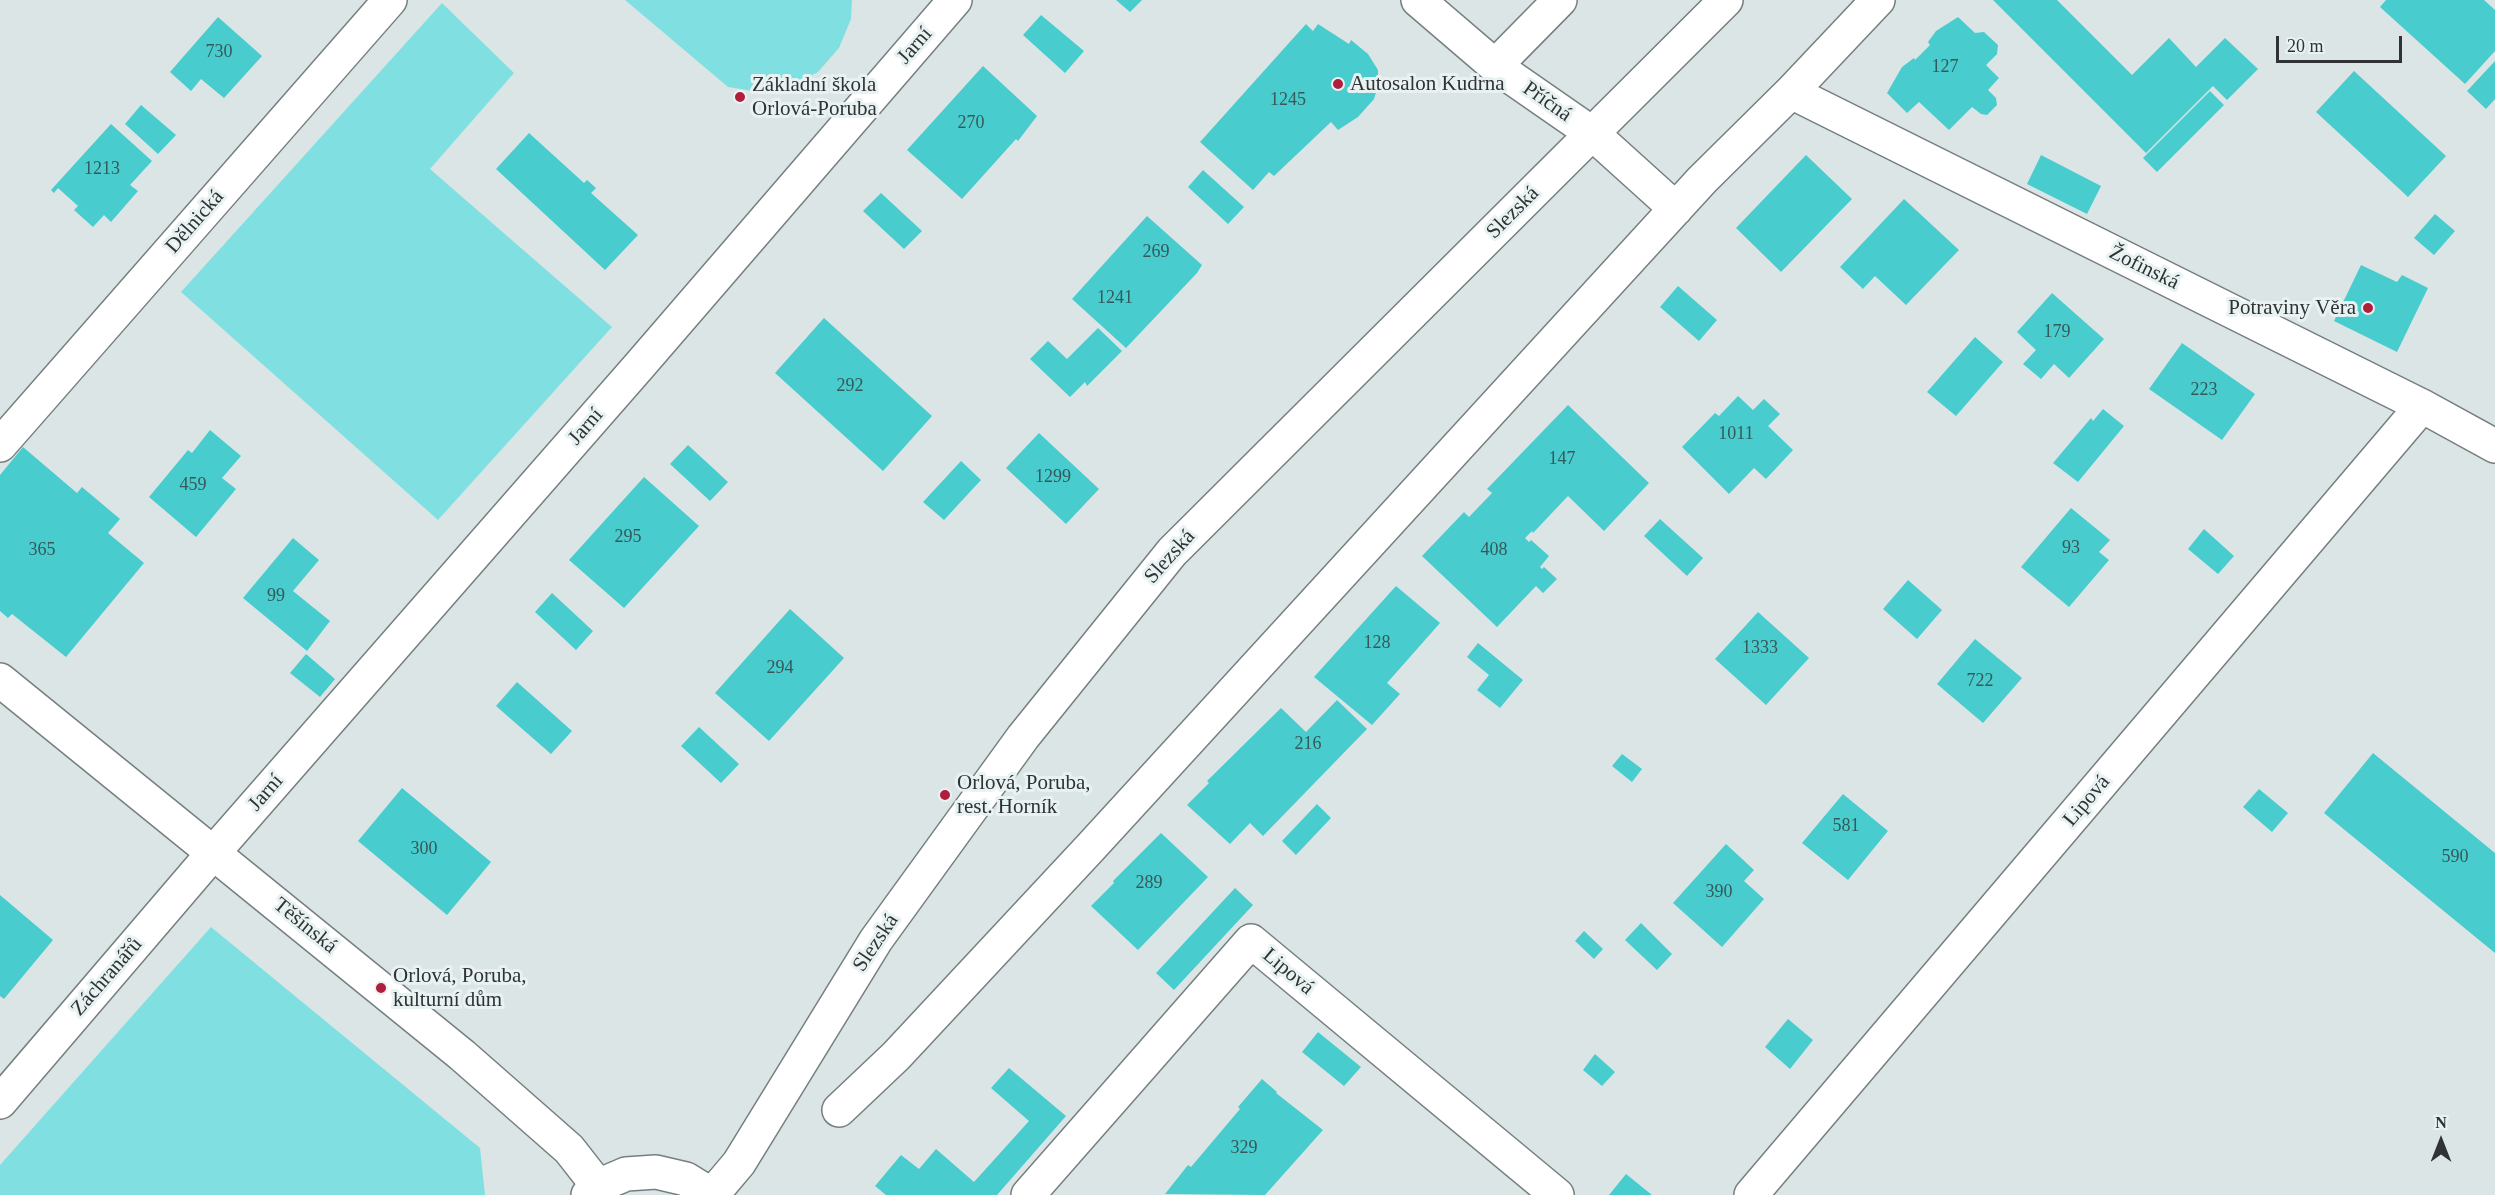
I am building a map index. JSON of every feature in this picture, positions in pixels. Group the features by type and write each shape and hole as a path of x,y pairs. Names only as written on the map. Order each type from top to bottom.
{"street":[{"name":"Dělnická","path":"0,445 390,0"},
{"name":"Jarní","path":"214,852 640,365 955,0"},
{"name":"Příčná","path":"1418,0 1496,66 1593,134 1676,209"},
{"path":"1496,66 1560,0"},
{"name":"Slezská","path":"712,1195 739,1162 876,940 1023,736 1172,552 1726,0"},
{"path":"839,1110 896,1056 1090,848 1676,209 1878,0"},
{"name":"Žofinská","path":"1791,92 2422,406 2495,446"},
{"name":"Lipová","path":"1751,1195 2422,406"},
{"name":"Těšínská","path":"0,680 471,1063 569,1149 593,1191"},
{"name":"Záchranářů","path":"0,1102 214,852"},
{"name":"Lipová","path":"1028,1195 1251,941 1557,1195"},
{"path":"593,1191 626,1174 656,1172 686,1179 712,1195"}],"shaded area":[{"path":"625,0 852,0 851,19 839,48 818,72 790,87 759,92 728,87"},
{"path":"442,3 514,73 430,169 612,327 438,520 181,292"},
{"path":"211,927 480,1148 485,1195 0,1195 0,1165"}],"building":[{"path":"1116,0 1142,0 1130,12"},
{"path":"1993,0 2057,0 2132,75 2169,38 2196,67 2225,38 2258,69 2227,100 2213,86 2146,153"},
{"path":"2386,0 2484,0 2495,10 2495,51 2465,84 2380,7"},
{"path":"1041,15 1084,51 1065,73 1023,35"},
{"path":"218,17 262,56 224,98 201,79 191,91 170,72"},
{"path":"1958,17 1975,33 1984,32 1998,45 1997,54 1986,65 1999,78 1988,90 1996,98 1997,105 1987,115 1981,114 1972,107 1949,130 1919,102 1907,113 1887,93 1902,67 1914,58 1915,60 1930,45 1928,42 1936,31"},
{"path":"1306,24 1313,31 1318,24 1349,44 1351,40 1368,54 1378,70 1378,86 1374,99 1358,117 1338,130 1331,122 1274,176 1269,172 1253,190 1200,142"},
{"path":"2495,61 2495,99 2486,109 2467,91"},
{"path":"983,66 1037,116 1018,141 1016,139 962,199 907,150"},
{"path":"2354,71 2446,156 2408,197 2316,112"},
{"path":"2210,91 2224,105 2157,172 2143,158"},
{"path":"141,105 176,135 158,154 125,124"},
{"path":"111,124 152,161 130,185 138,191 111,222 104,215 93,227 74,210 78,206 58,188 54,193 51,190"},
{"path":"529,133 584,183 587,180 596,188 591,193 638,235 605,270 496,169"},
{"path":"1806,155 1852,199 1781,272 1736,228"},
{"path":"2041,155 2101,186 2087,214 2027,184"},
{"path":"1203,170 1244,207 1228,224 1188,187"},
{"path":"881,193 922,231 904,249 863,211"},
{"path":"1904,199 1959,250 1906,305 1875,276 1863,289 1840,267"},
{"path":"2435,214 2455,231 2434,255 2414,238"},
{"path":"1147,216 1202,265 1126,348 1072,299"},
{"path":"2361,265 2397,282 2402,275 2428,288 2397,352 2334,321"},
{"path":"1678,286 1717,320 1699,341 1660,307"},
{"path":"2052,293 2104,339 2069,378 2054,364 2041,379 2023,364 2036,350 2017,332"},
{"path":"824,318 932,416 883,471 775,373"},
{"path":"1098,328 1122,351 1087,386 1085,382 1070,397 1030,359 1048,341 1067,359"},
{"path":"1975,337 2003,362 1956,416 1927,392"},
{"path":"2182,343 2255,394 2222,440 2149,389"},
{"path":"1738,396 1753,410 1764,399 1780,414 1768,426 1793,450 1766,479 1754,468 1729,494 1682,447 1715,413 1719,416"},
{"path":"1568,405 1649,483 1604,531 1568,496 1533,533 1532,531 1525,538 1529,542 1531,540 1549,556 1540,567 1542,569 1544,567 1557,579 1543,593 1536,586 1497,627 1422,556 1464,512 1469,517 1492,493 1487,489"},
{"path":"2103,409 2124,426 2078,482 2053,463 2091,418 2093,421"},
{"path":"210,430 241,456 222,478 236,489 196,537 149,497 188,450 192,453"},
{"path":"1039,433 1099,489 1066,524 1006,468"},
{"path":"688,445 728,482 710,501 670,464"},
{"path":"23,447 77,493 82,487 120,519 108,533 144,563 66,657 12,614 8,618 0,611 0,475"},
{"path":"961,461 981,480 944,520 923,502"},
{"path":"644,477 699,526 624,608 569,560"},
{"path":"2071,508 2110,540 2099,552 2109,560 2069,607 2021,567"},
{"path":"1660,519 1703,558 1687,576 1644,536"},
{"path":"2204,529 2234,556 2218,574 2188,549"},
{"path":"293,538 319,560 293,591 330,621 307,651 243,598"},
{"path":"1908,580 1942,610 1917,639 1883,609"},
{"path":"1396,586 1440,623 1387,683 1400,694 1372,725 1314,677"},
{"path":"552,593 593,631 576,650 535,612"},
{"path":"790,609 844,658 769,741 715,693"},
{"path":"1758,612 1809,658 1766,705 1715,659"},
{"path":"1975,639 2022,678 1983,723 1937,684"},
{"path":"1478,643 1523,680 1500,708 1477,690 1489,675 1467,657"},
{"path":"306,654 335,679 320,697 290,673"},
{"path":"517,682 572,731 551,754 496,706"},
{"path":"1337,700 1367,729 1263,836 1250,823 1230,844 1187,805 1209,783 1207,781 1281,708 1306,732"},
{"path":"699,727 739,764 721,783 681,746"},
{"path":"2373,753 2495,853 2495,953 2324,813"},
{"path":"1622,754 1642,769 1632,782 1612,766"},
{"path":"402,788 491,862 447,915 358,841"},
{"path":"2259,789 2288,813 2272,832 2243,807"},
{"path":"1843,794 1888,831 1848,880 1802,843"},
{"path":"1317,804 1331,818 1296,855 1282,841"},
{"path":"1161,833 1208,877 1138,950 1091,906"},
{"path":"1726,844 1754,870 1744,881 1764,899 1722,947 1673,903"},
{"path":"1235,888 1253,905 1174,990 1156,973"},
{"path":"0,895 53,940 4,999 0,996"},
{"path":"1641,923 1672,954 1657,970 1625,940"},
{"path":"1584,931 1603,949 1594,959 1575,941"},
{"path":"1788,1019 1813,1040 1790,1069 1765,1047"},
{"path":"1318,1032 1361,1067 1344,1086 1302,1052"},
{"path":"1595,1054 1615,1072 1602,1086 1583,1070"},
{"path":"1009,1068 1066,1116 997,1195 886,1195 875,1186 901,1155 919,1169 936,1149 974,1182 1029,1121 991,1088"},
{"path":"1262,1079 1323,1130 1265,1195 1165,1194 1188,1165 1191,1167 1240,1109 1238,1107"},
{"path":"1626,1174 1652,1195 1609,1195"}],"place":[{"name":"Autosalon Kudrna","path":"1338,84"},
{"name":"Základní škola Orlová-Poruba","path":"740,97"},
{"name":"Potraviny Věra","path":"2368,308"},
{"name":"Orlová, Poruba, rest. Horník","path":"945,795"},
{"name":"Orlová, Poruba, kulturní dům","path":"381,988"}]}
